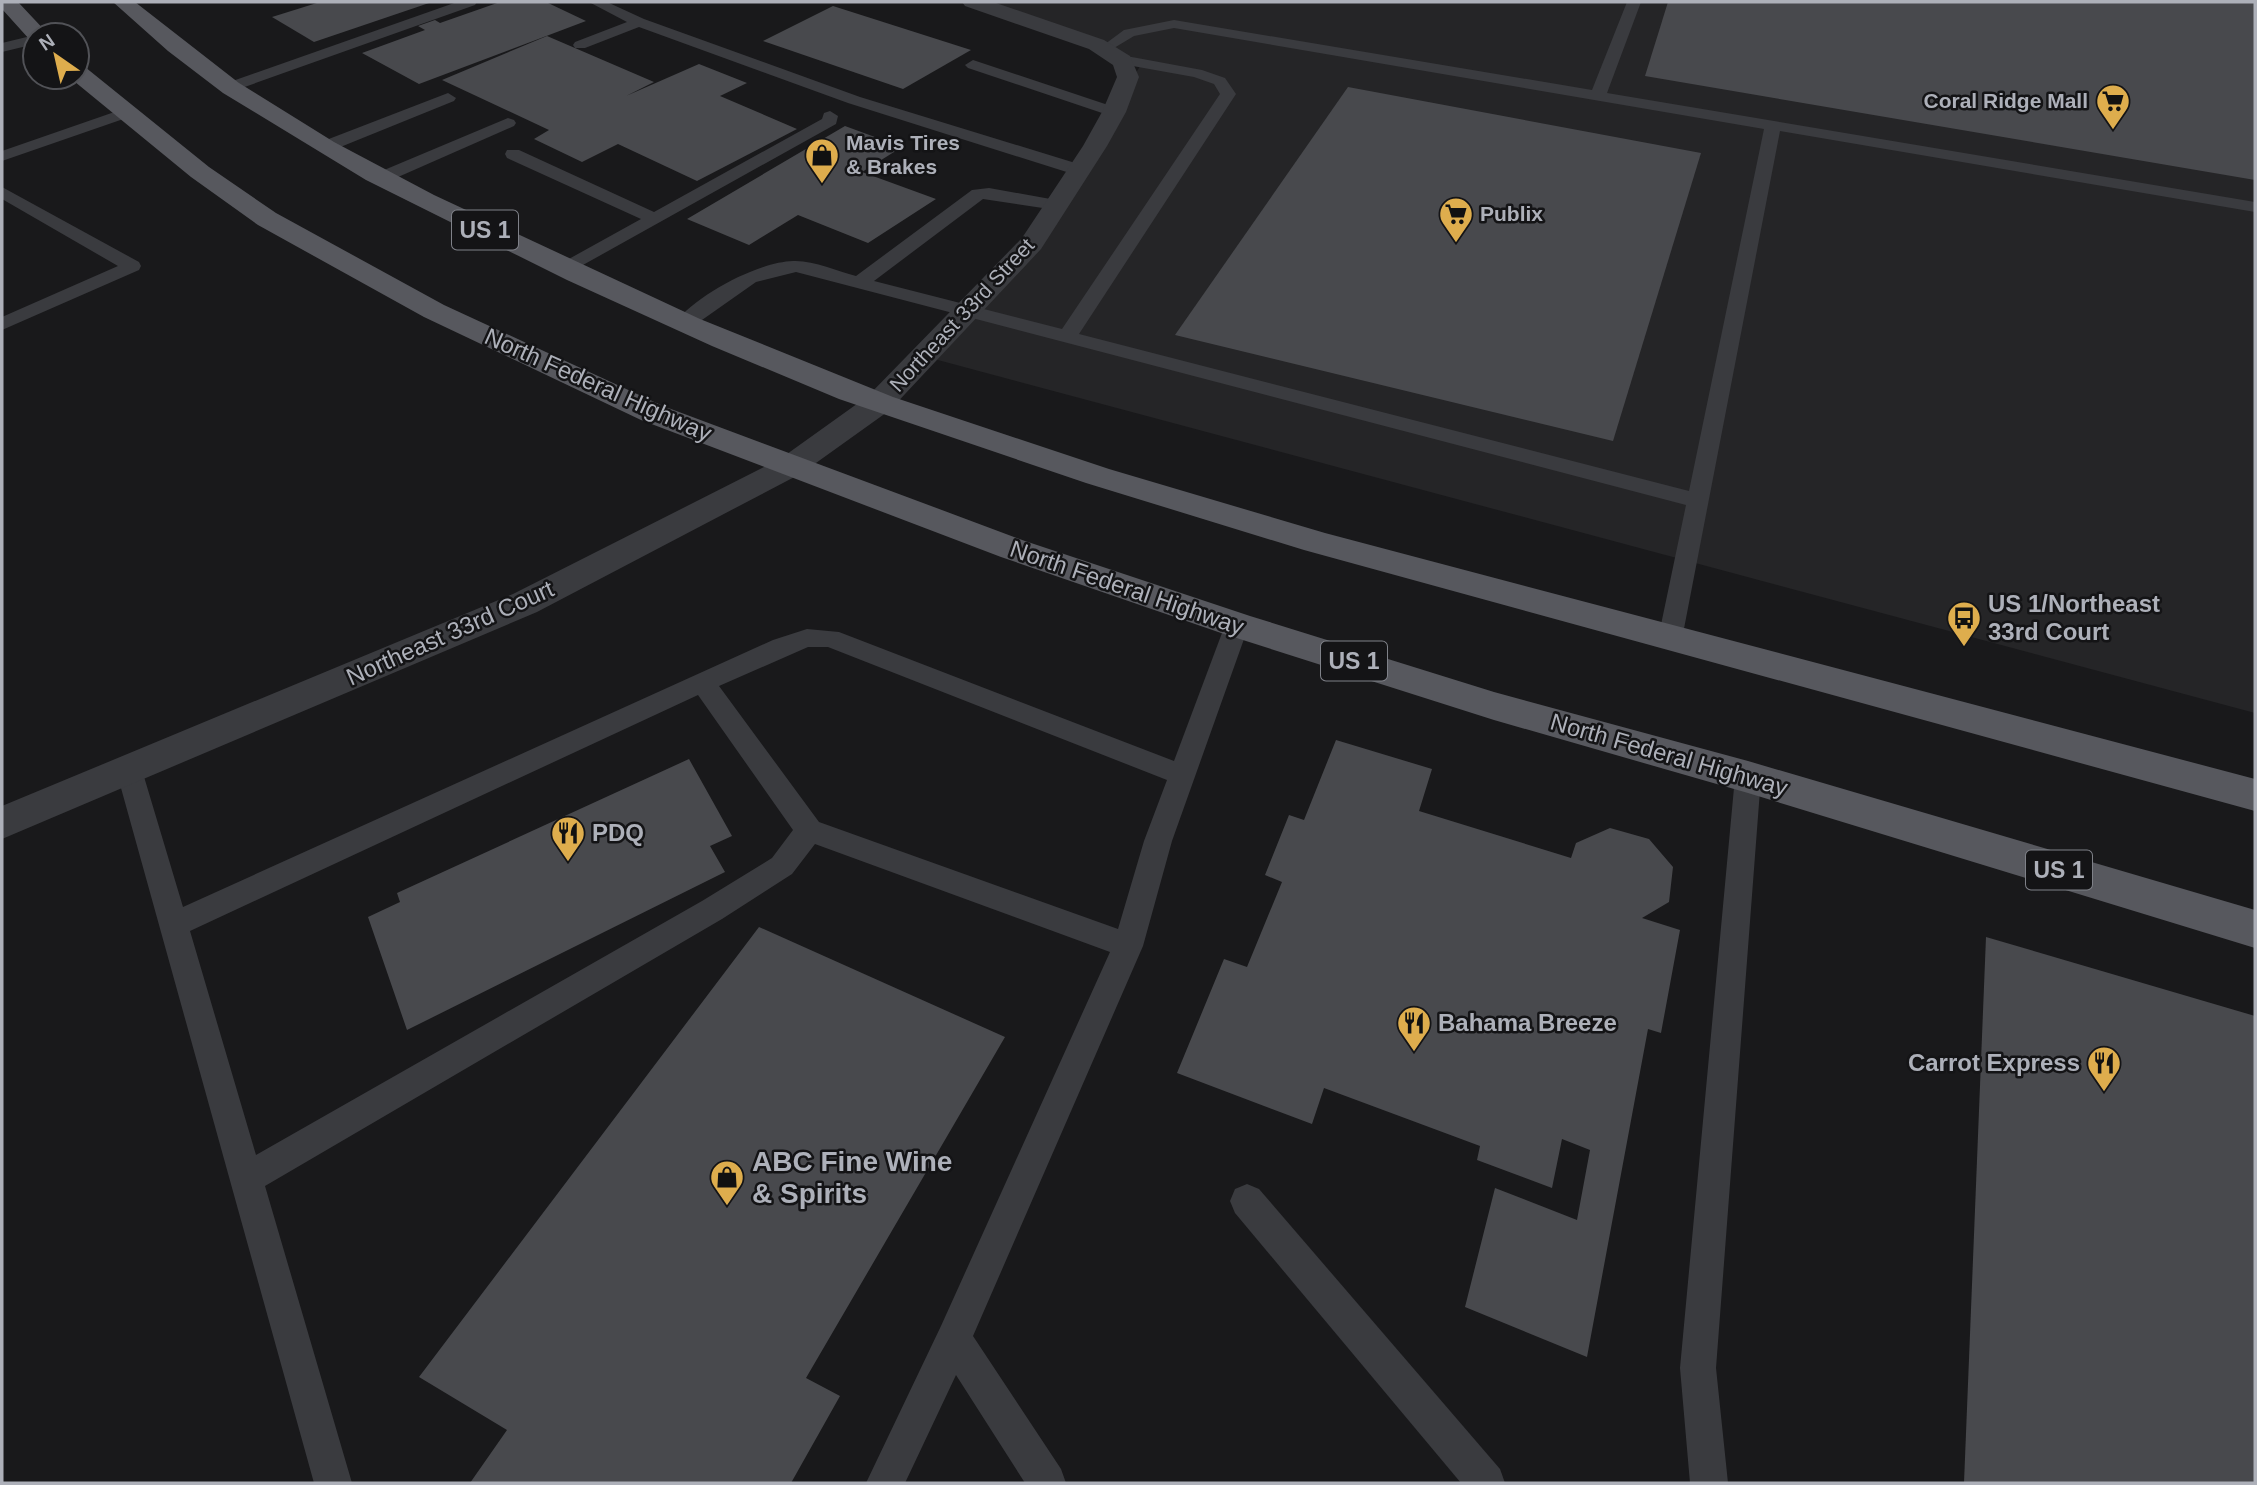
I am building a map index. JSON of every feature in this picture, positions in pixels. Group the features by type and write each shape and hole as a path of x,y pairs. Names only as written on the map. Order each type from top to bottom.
{"main road":[{"path":"6,2 22,21"},
{"name":"US 1","path":"123,2 174,46 230,87 383,177 565,269 685,323 878,403 1280,533 1501,595 2255,795"},
{"name":"North Federal Highway","path":"91,84 200,172 267,219 433,310 652,413 1013,549 1237,625 1494,706 1748,777 2255,929"},
{"path":"2193,911 2255,908"}],"street":[{"path":"972,2 1060,31 1113,55"},
{"name":"Northeast 33rd Street","path":"878,403 1032,243 1114,112 1128,76 1113,55"},
{"name":"Northeast 33rd Court","path":"2,823 525,603 791,466 878,403"}],"lane":[{"path":"230,87 470,2"},
{"path":"596,2 639,22 855,100 1079,170"},
{"path":"1598,95 1633,2"},
{"path":"580,45 639,22"},
{"path":"1067,337 1228,94 1220,81 1197,73 1113,55 1129,33 1174,24 2255,207"},
{"path":"2,48 21,42"},
{"path":"973,65 1114,112"},
{"path":"327,146 449,99"},
{"path":"2,156 126,113"},
{"path":"565,269 830,121 830,116"},
{"path":"383,177 508,123"},
{"path":"1670,639 1773,125"},
{"path":"513,154 655,219"},
{"path":"2,192 132,266 2,324"},
{"path":"859,283 978,194 989,193 1056,205"},
{"path":"685,323 742,280 779,267 796,266 1698,501"},
{"path":"885,1483 954,1339 1128,946 1158,841 1237,625"},
{"path":"174,925 782,646 807,638 830,638 1182,775"},
{"path":"704,683 809,830 1128,946"},
{"path":"130,770 333,1483"},
{"path":"1709,1483 1698,1368 1748,777"},
{"path":"246,1179 712,911 782,866 809,830"},
{"path":"1247,1201 1486,1483"},
{"path":"954,1339 1047,1483"}],"shaded area":[{"path":"970,2 2255,2 2255,713 923,356 1079,170 1143,61"}],"building":[{"path":"320,2 432,2 314,42 272,17"},
{"path":"500,2 546,2 586,21 419,84 362,53 425,30 418,26 435,20 440,23"},
{"name":"Coral Ridge Mall","path":"1668,2 2255,2 2255,180 1645,76"},
{"path":"833,6 971,50 903,89 763,41"},
{"path":"547,36 654,82 626,96 699,64 747,83 720,96 797,129 697,181 618,144 582,162 534,139 549,130 442,80"},
{"name":"Publix","path":"1348,87 1701,153 1613,441 1175,335"},
{"name":"Mavis Tires & Brakes","path":"845,126 902,147 862,172 936,199 868,243 798,215 749,245 687,219"},
{"name":"Bahama Breeze","path":"1336,740 1432,769 1419,811 1571,858 1576,843 1610,828 1649,839 1673,867 1669,902 1642,918 1680,930 1661,1033 1648,1029 1587,1357 1465,1307 1495,1188 1577,1220 1590,1150 1562,1139 1552,1188 1477,1160 1480,1146 1324,1088 1312,1124 1177,1073 1224,959 1247,967 1282,882 1265,875 1289,815 1304,820"},
{"path":"689,759 732,836 710,846 725,872 407,1030 368,917 400,902 397,893"},
{"name":"ABC Fine Wine & Spirits","path":"759,927 1005,1037 806,1378 840,1396 791,1483 470,1483 507,1430 419,1377"},
{"path":"1986,937 2255,1016 2255,1483 1964,1483"}],"place":[{"name":"Coral Ridge Mall","path":"2113,131"},
{"name":"Mavis Tires & Brakes","path":"822,185"},
{"name":"Publix","path":"1456,244"},
{"name":"US 1/Northeast 33rd Court","path":"1964,648"},
{"name":"PDQ","path":"568,863"},
{"name":"Bahama Breeze","path":"1414,1053"},
{"name":"Carrot Express","path":"2104,1093"},
{"name":"ABC Fine Wine & Spirits","path":"727,1207"}]}
